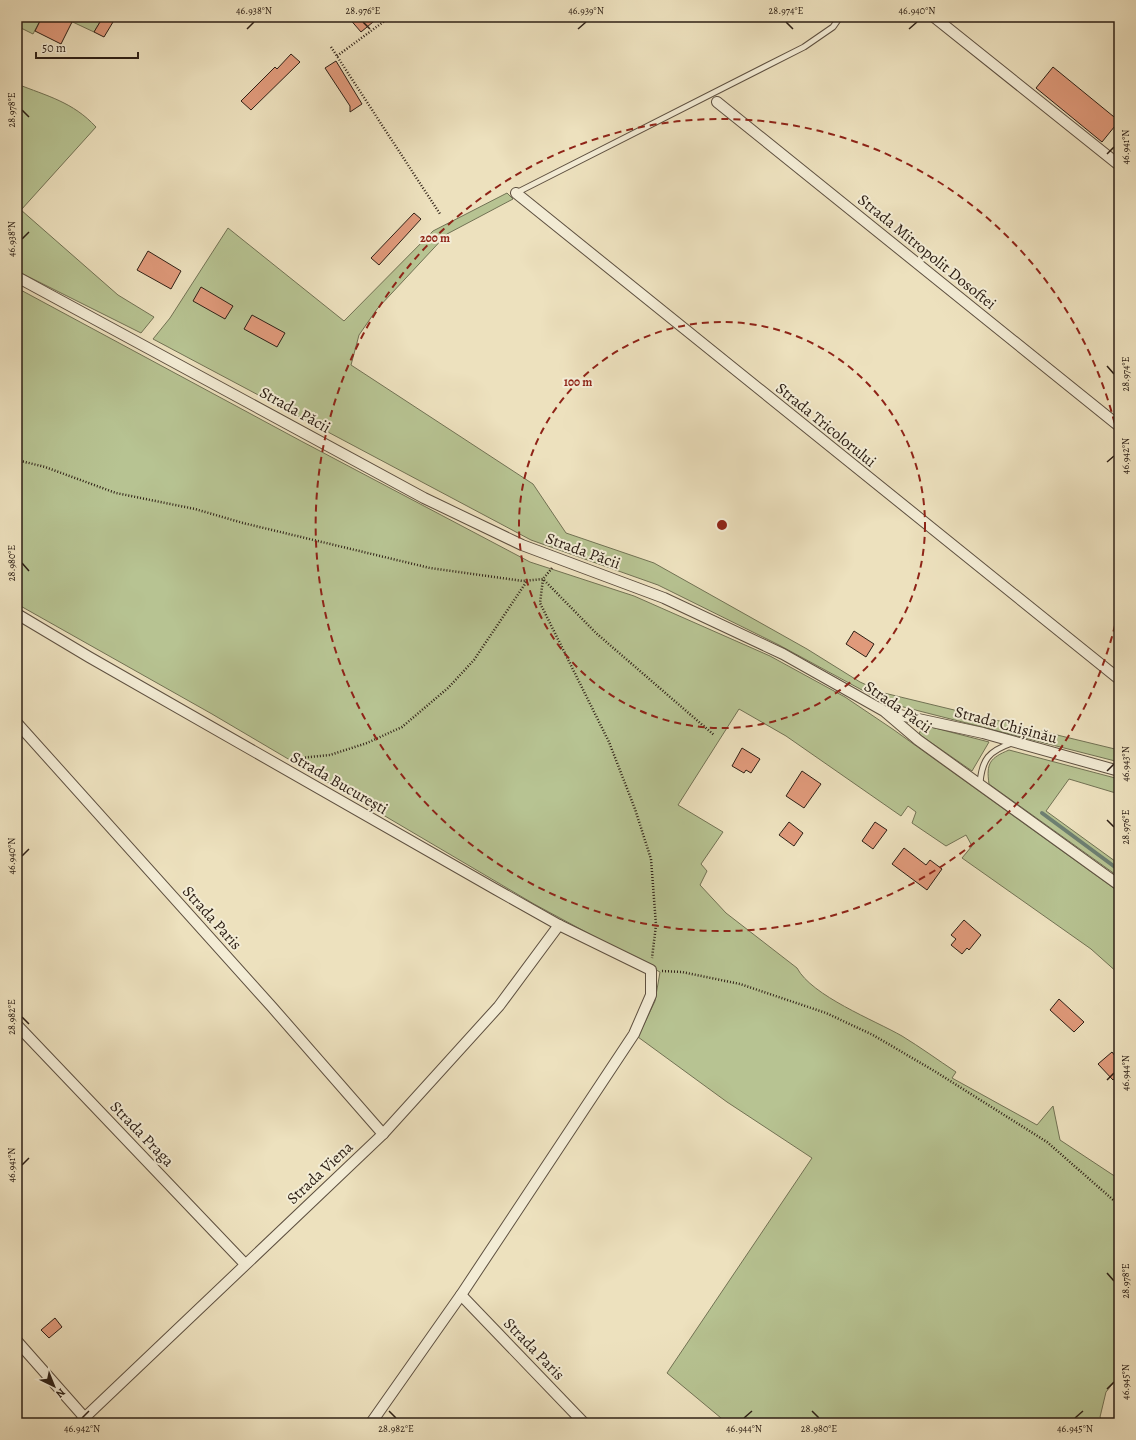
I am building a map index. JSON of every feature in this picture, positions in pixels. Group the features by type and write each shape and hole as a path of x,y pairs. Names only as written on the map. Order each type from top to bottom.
{"street":[{"path":"934,17 1119,165"},
{"name":"Strada Mitropolit Dosoftei","path":"717,102 1119,426"},
{"name":"Strada Tricolorului","path":"516,193 1119,679"},
{"name":"Strada Păcii","path":"17,277 424,498 522,545 664,598 783,654 884,711 918,740 980,783 1119,885"},
{"name":"Strada București","path":"17,614 559,925 651,970"},
{"name":"Strada Chișinău","path":"884,711 984,733 1119,771"},
{"name":"Strada Paris","path":"17,723 267,1001 383,1134"},
{"name":"Strada Viena","path":"82,1420 383,1134 499,1006 559,925"},
{"path":"370,1423 462,1295 634,1034 651,995 651,970"},
{"name":"Strada Praga","path":"17,1025 245,1264"},
{"name":"Strada Paris","path":"462,1295 584,1423"},
{"path":"17,1341 82,1420"}],"lane":[{"path":"516,193 804,47 833,28 840,17"},
{"path":"980,783 981,770 986,758 998,747 1014,742"}],"path":[{"path":"337,56 390,17"},
{"path":"331,47 440,214"},
{"path":"17,460 45,467 116,493 195,509 243,523 430,568 528,581 543,579"},
{"path":"560,559 543,579 540,603 609,742 635,809 652,859 656,925 651,970 682,972 747,986 826,1013 873,1035 1047,1142 1119,1205"},
{"path":"543,579 596,632 714,735"},
{"path":"270,760 330,755 368,743 402,728 448,688 474,660 528,581"}],"green space":[{"path":"17,17 42,17 33,34 17,26"},
{"path":"62,17 103,17 94,32"},
{"path":"17,84 49,96 69,106 87,118 96,127 21,210 118,295 154,317 141,333 17,271"},
{"path":"507,193 513,199 447,234 377,309 359,335 351,365 533,484 566,533 654,563 807,649 860,682 884,693 1119,750 1119,762 884,702 779,645 658,585 531,540 153,339 170,318 228,228 344,321 433,231"},
{"path":"17,288 530,562 634,596 770,656 845,697 894,730 1119,892 1119,974 1091,949 962,858 972,846 966,835 946,846 912,823 916,812 908,806 901,816 786,736 739,709 678,805 723,832 701,864 707,871 700,885 726,913 797,968 805,978 829,998 902,1036 916,1045 956,1072 952,1078 1037,1125 1053,1106 1060,1140 1119,1179 1119,1376 1106,1392 1100,1417 1104,1423 727,1423 667,1373 812,1158 727,1102 638,1037 655,1001 660,972 534,904 212,714 17,604"},
{"path":"923,725 989,742 972,771 919,734"},
{"path":"1009,750 1119,779 1119,794 1069,779 1046,811 1119,864 1119,877 989,784 988,771 991,762 997,756"}],"building":[{"path":"42,17 62,17 72,22 61,44 35,31"},
{"path":"103,17 113,22 104,37 94,32"},
{"path":"348,17 379,17 361,32"},
{"path":"291,54 300,62 251,110 241,101 275,67 277,69"},
{"path":"336,61 362,104 350,112 350,106 325,68"},
{"path":"1053,67 1119,121 1102,142 1036,88"},
{"path":"414,213 421,219 379,265 371,258"},
{"path":"148,251 181,271 171,289 137,270"},
{"path":"201,287 233,306 225,319 193,301"},
{"path":"252,315 285,333 277,347 244,329"},
{"path":"854,631 874,644 866,657 846,644"},
{"path":"742,748 760,759 751,773 746,770 744,773 732,766"},
{"path":"802,771 821,784 804,808 786,796"},
{"path":"789,822 803,833 794,846 779,835"},
{"path":"875,822 887,830 873,849 862,841"},
{"path":"904,848 926,865 930,860 942,869 927,890 892,864"},
{"path":"964,920 981,935 969,950 967,948 962,954 951,945 956,939 951,935"},
{"path":"1059,999 1084,1022 1074,1032 1050,1010"},
{"path":"1112,1052 1119,1061 1119,1075 1113,1080 1098,1064"},
{"path":"55,1318 62,1327 49,1338 41,1330"}],"waterway":[{"path":"1042,813 1119,870"}]}
